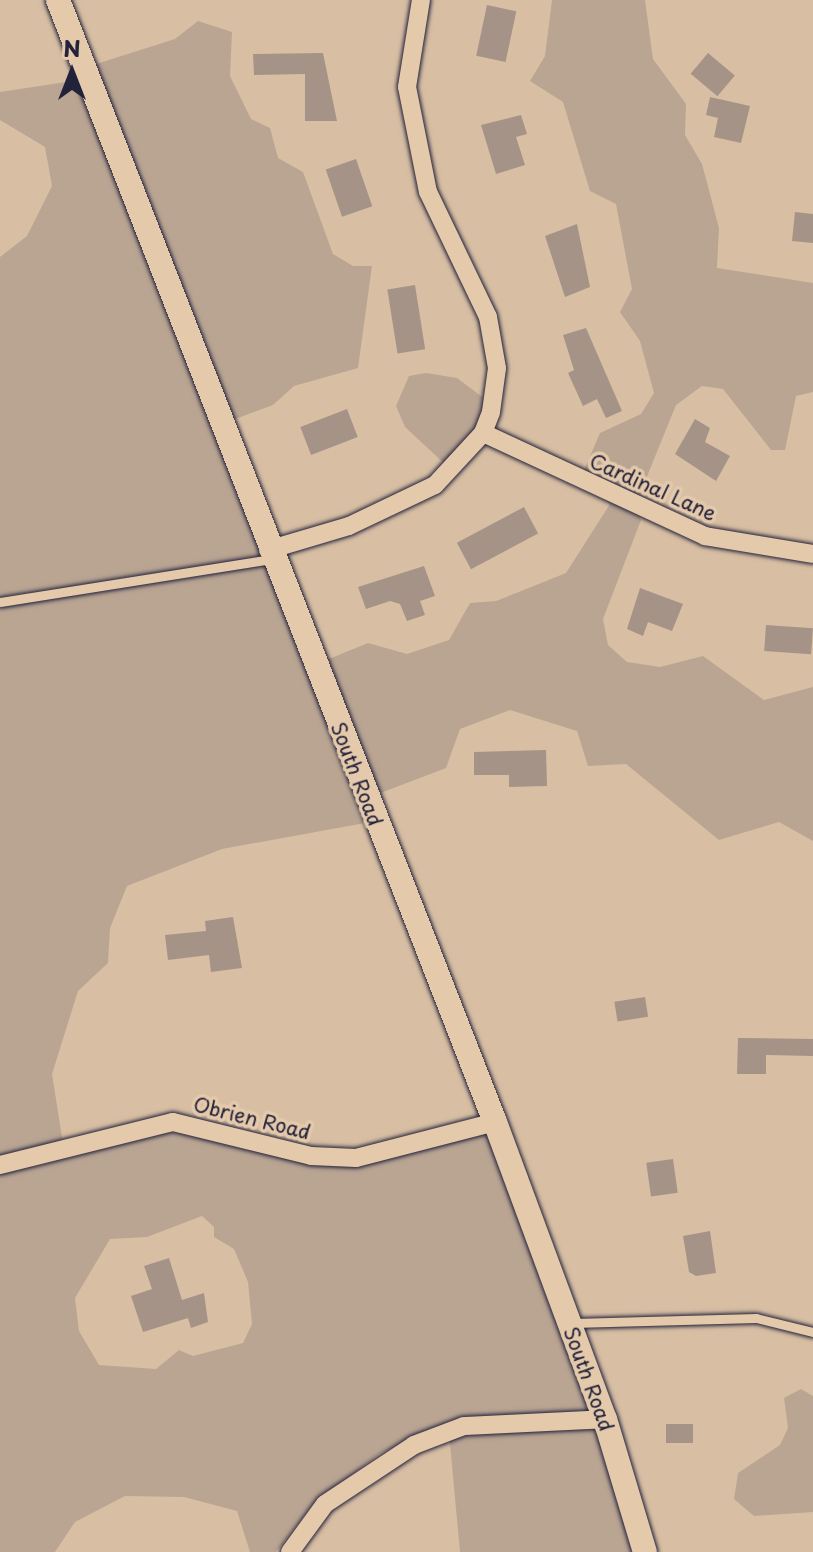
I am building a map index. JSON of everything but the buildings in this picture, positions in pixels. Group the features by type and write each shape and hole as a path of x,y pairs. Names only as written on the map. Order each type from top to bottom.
{"street":[{"name":"South Road","path":"58,0 270,554 495,1122 605,1419 645,1552"},
{"path":"270,554 394,507 435,485 483,433 497,368 488,317 428,192 407,87 421,0"},
{"name":"Cardinal Lane","path":"483,433 705,536 813,554"},
{"name":"Obrien Road","path":"0,1165 173,1122 311,1156 356,1158 495,1122"},
{"path":"290,1552 325,1504 414,1445 464,1426 605,1419"}],"lane":[{"path":"0,602 270,554"},
{"path":"569,1323 756,1318 813,1332"}],"shaded area":[{"path":"552,0 645,0 653,59 686,104 685,135 702,164 719,228 717,268 813,283 813,392 796,396 785,450 771,450 723,389 702,386 676,405 635,506 641,520 603,619 608,645 627,662 660,667 703,656 764,700 813,687 813,841 779,822 719,840 626,764 588,766 577,731 510,710 460,729 446,768 370,797 376,821 222,849 127,886 110,928 108,963 78,991 52,1074 64,1150 124,1135 197,1131 309,1165 350,1166 493,1119 647,1552 460,1552 448,1422 379,1454 313,1504 276,1552 250,1552 237,1511 184,1497 125,1496 75,1522 55,1552 0,1552 0,257 27,236 52,186 45,147 0,120 0,92 86,79 90,66 175,39 198,21 232,32 230,76 251,119 270,128 278,158 303,172 333,254 353,266 372,266 358,368 294,386 273,405 230,421 319,663 368,643 407,654 449,640 470,603 496,601 566,573 610,504 581,477 600,433 641,414 654,393 640,341 620,312 632,289 616,204 590,191 563,102 530,81 545,56","holes":["202,1216 214,1227 214,1237 234,1249 248,1282 252,1324 243,1343 193,1356 179,1350 156,1369 99,1365 79,1331 75,1298 110,1239 147,1237"]},
{"path":"426,373 457,378 485,399 480,428 447,466 405,427 396,406 409,376"},
{"path":"801,1389 813,1396 813,1512 754,1516 734,1499 738,1473 780,1445 788,1428 784,1398"}]}
